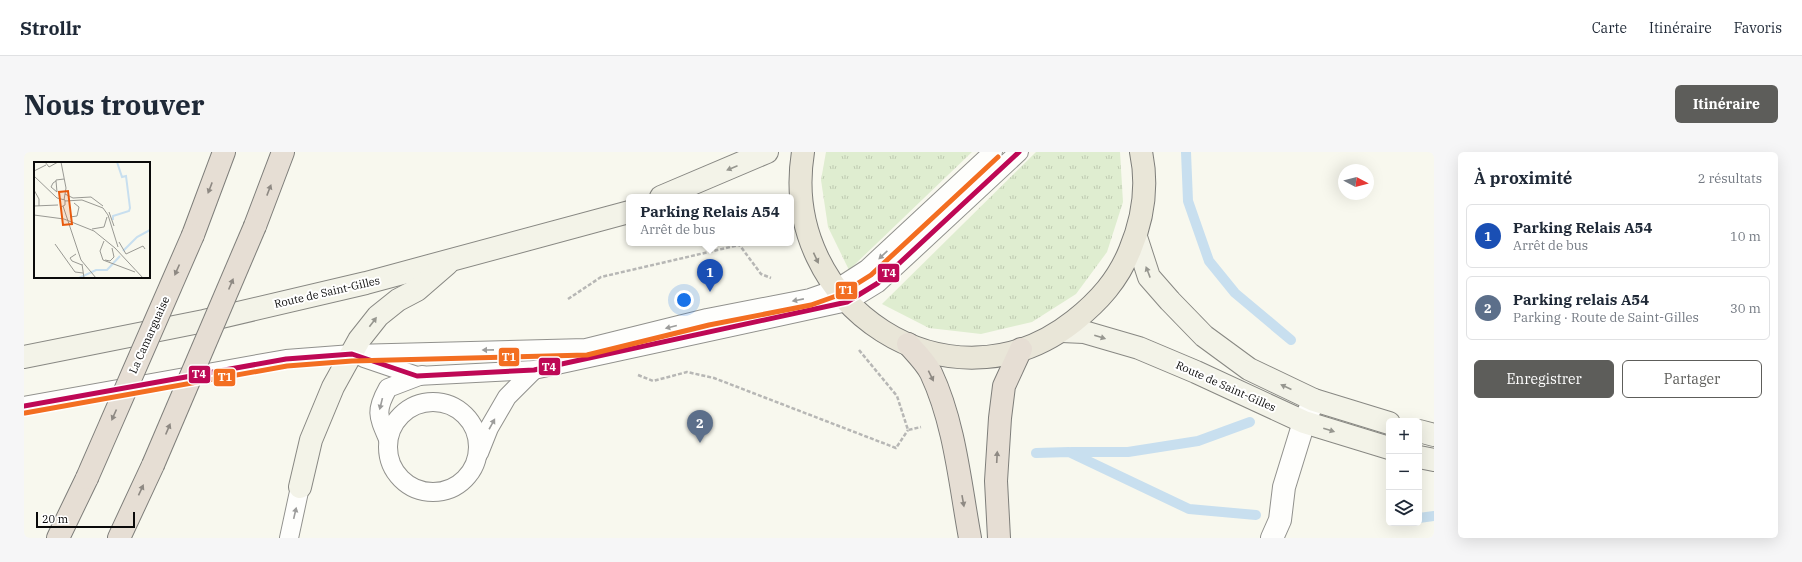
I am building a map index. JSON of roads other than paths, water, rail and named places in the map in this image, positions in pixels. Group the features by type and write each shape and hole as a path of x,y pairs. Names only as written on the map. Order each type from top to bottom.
{"highway":[{"name":"La Camarguaise","path":"58,538 87,478 193,235 224,152"},
{"path":"119,538 153,465 255,226 283,152"},
{"path":"908,344 930,372 948,422 970,538"},
{"path":"999,538 996,481 1000,418 1004,386 1021,349"}],"main road":[{"path":"668,194 767,152"},
{"path":"803,152 800,169 800,195 797,216 827,277 841,295 871,324 908,344 930,351 976,357 1021,349 1062,331 1093,306 1111,285 1125,262 1136,237 1144,196 1141,152"},
{"name":"Route de Saint-Gilles","path":"24,357 204,321 366,283 626,214"},
{"path":"1136,237 1149,277 1204,336 1249,369 1314,400 1386,422"},
{"path":"300,488 311,440 333,387 352,354 378,316 398,300 417,290 452,260"},
{"name":"Route de Saint-Gilles","path":"1062,331 1084,332 1139,348 1196,372 1304,422 1386,447"},
{"path":"1422,432 1434,435"},
{"path":"1422,458 1434,460"}],"street":[{"path":"1272,538 1280,520 1284,487 1304,422 1314,400"}],"lane":[{"path":"388,440 379,418 380,403 388,388 417,376 586,348 707,318 810,298 841,295 867,269 994,152"},
{"path":"352,354 417,376 534,370 841,295 878,283 1019,152"},
{"path":"24,406 286,359 352,354 586,348"},
{"path":"477,460 478,445 476,430 468,417 457,408 443,402 428,401 414,406 402,414 393,426 388,440 388,455 393,469 403,481 416,489 430,493 446,491 460,484 470,473 477,460 489,428 507,397 534,370"},
{"path":"289,538 300,488"}],"waterway":[{"path":"1186,152 1188,201 1209,261 1235,293 1291,340"},
{"path":"1072,452 1128,452 1198,441 1250,422"},
{"path":"1036,453 1069,452 1189,509 1256,515"},
{"path":"1422,518 1434,516"}],"place":[{"name":"Parking Relais A54","path":"710,292"},
{"name":"Parking relais A54","path":"700,443"}]}
